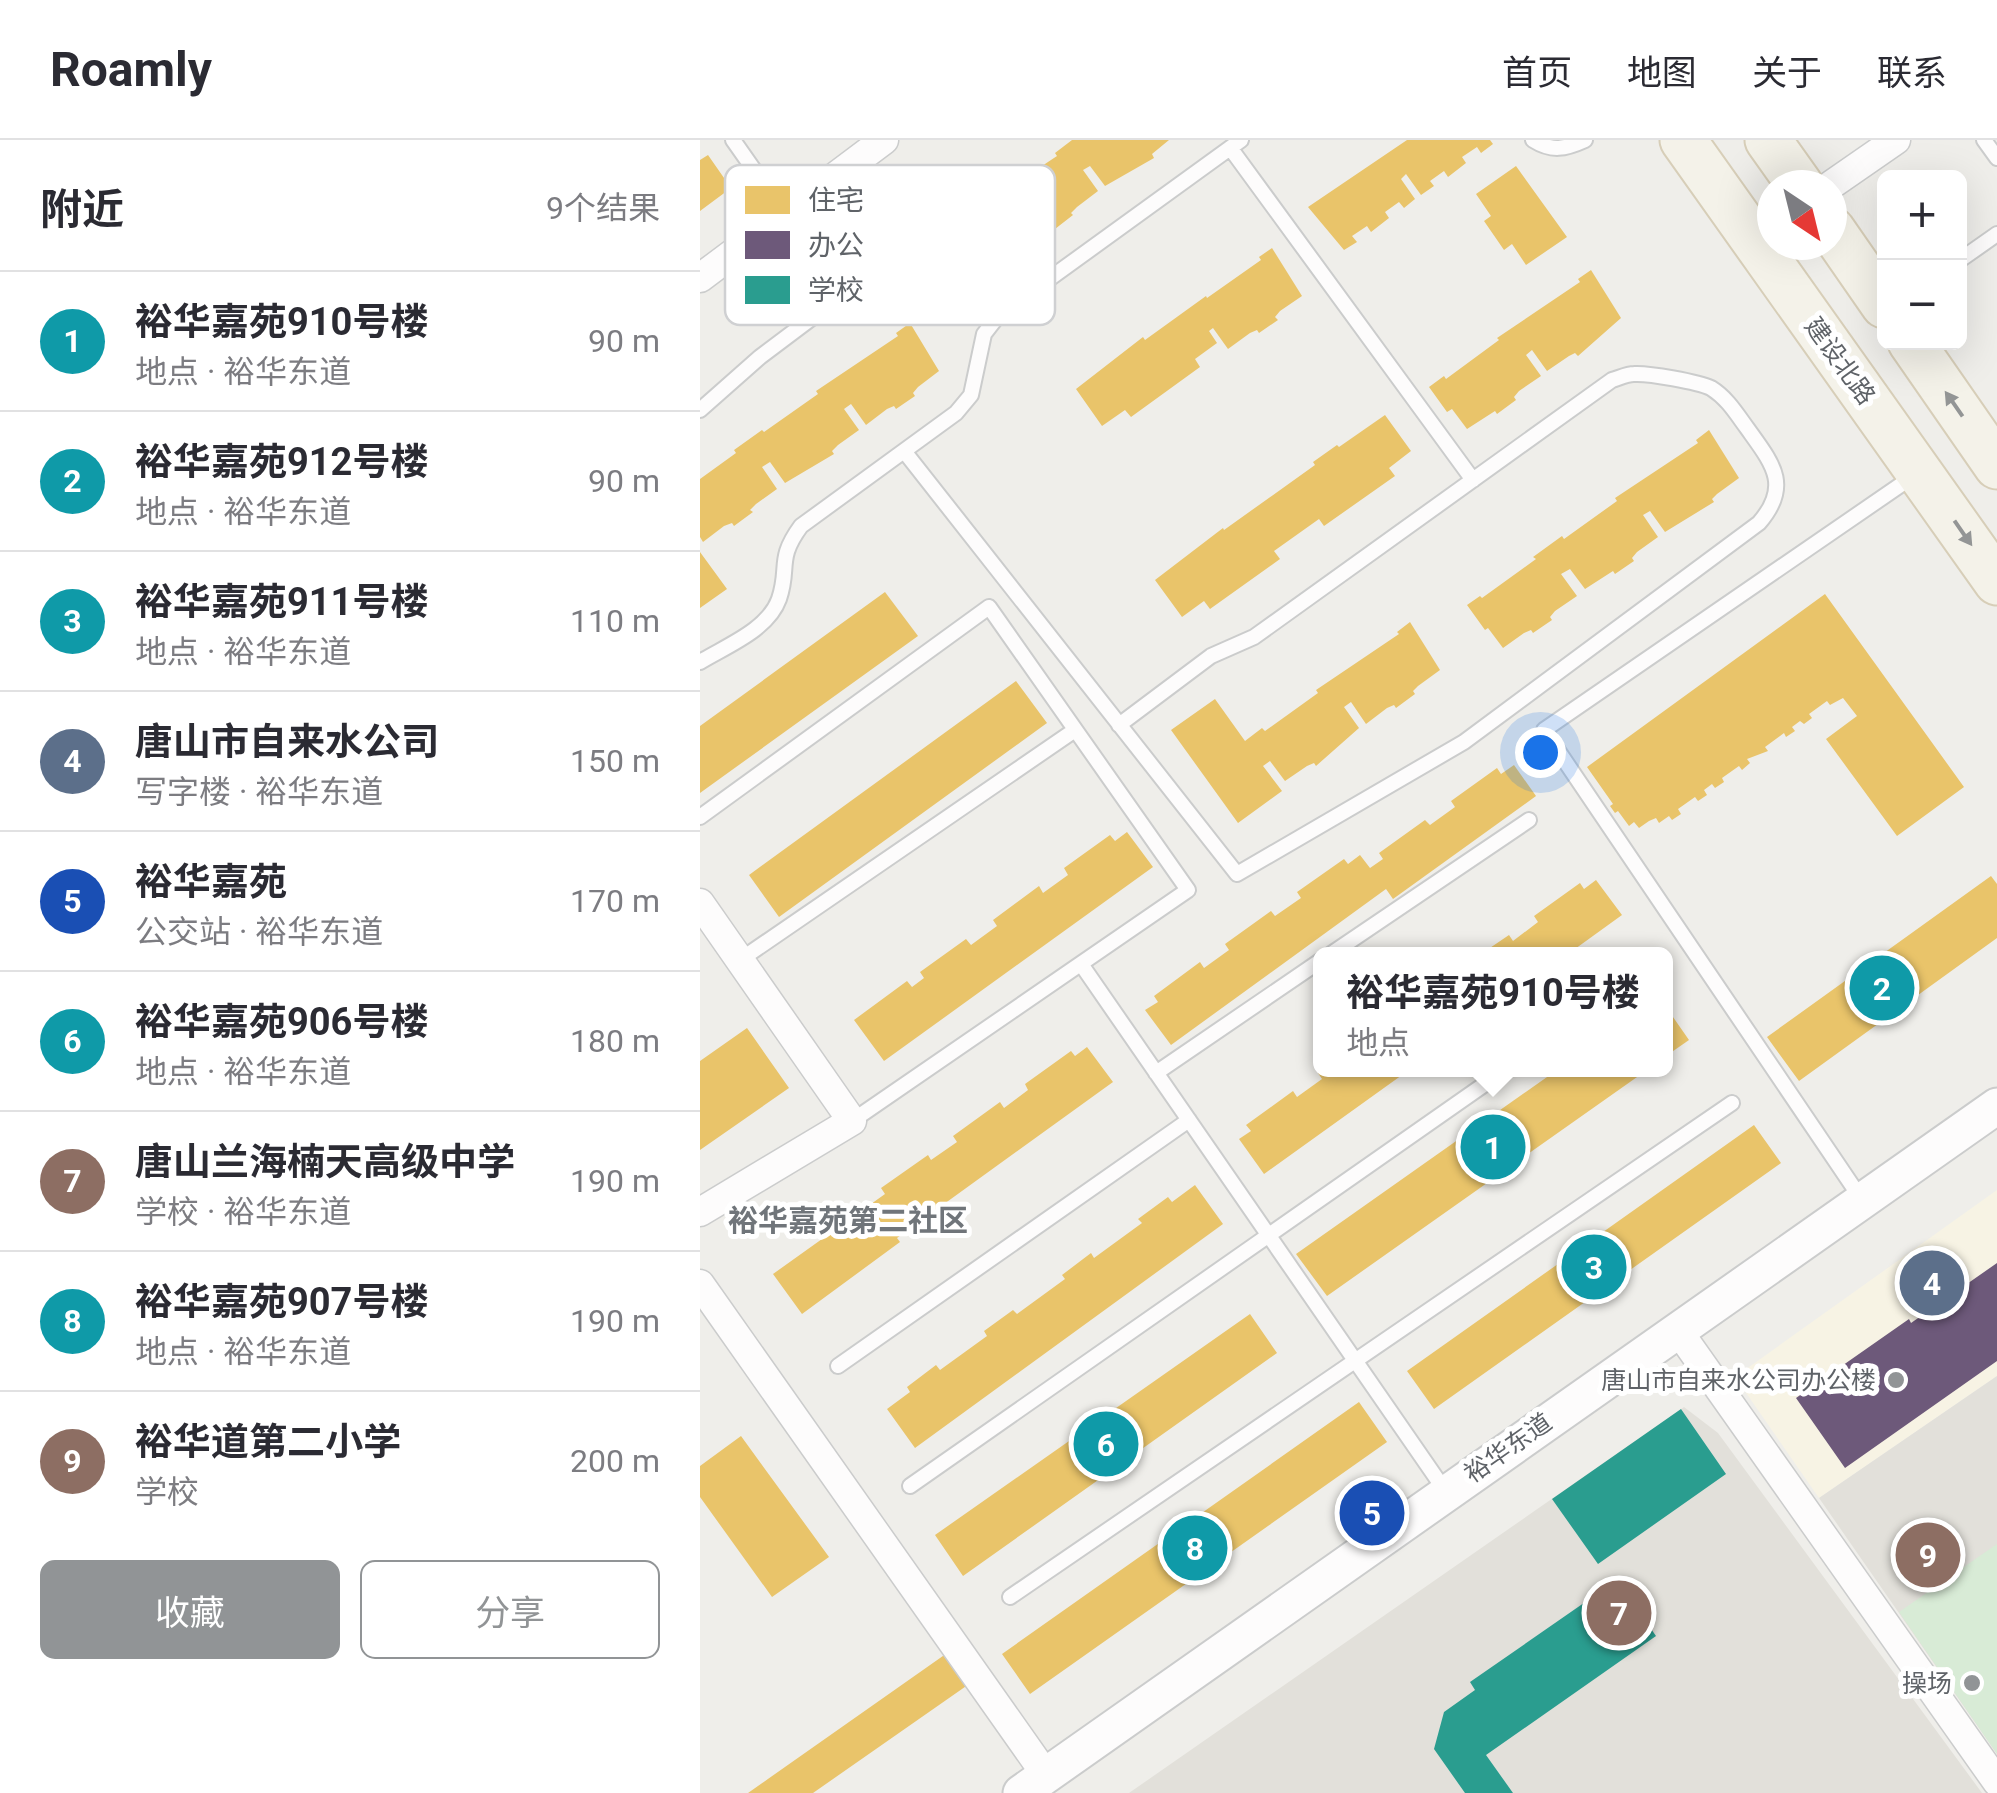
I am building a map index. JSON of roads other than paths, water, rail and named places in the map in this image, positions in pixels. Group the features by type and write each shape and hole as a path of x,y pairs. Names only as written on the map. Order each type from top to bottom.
{"main road":[{"name":"建设北路","path":"1683,140 1997,582"},
{"path":"1768,140 1789,170"},
{"path":"1847,252 1877,295"},
{"path":"1916,350 1997,466"}],"street":[{"path":"851,165 884,140"},
{"path":"1847,173 1896,140"},
{"path":"700,278 725,259"},
{"path":"700,903 852,1121 700,1212"},
{"name":"裕华东道","path":"1033,1784 1997,1106"},
{"path":"700,1284 1033,1784"},
{"path":"1676,1329 1997,1782"}],"lane":[{"path":"733,140 751,165"},
{"path":"1533,140 1548,150 1568,148 1585,140"},
{"path":"1984,140 1997,158"},
{"path":"1055,275 1236,144 1473,480"},
{"path":"1967,255 1997,234"},
{"path":"700,410 803,325"},
{"path":"700,662 763,623 773,611 780,596 787,544 801,526 956,413 970,395 984,334 991,325"},
{"path":"904,451 1119,725 1237,874 1464,742 1758,523 1771,509 1776,494 1771,462 1726,398 1706,386 1634,374 1612,380 1254,637 1211,656 1119,725"},
{"path":"1862,1200 1544,730 1920,472"},
{"path":"700,817 989,606 1188,890 852,1121"},
{"path":"740,960 1075,730"},
{"path":"1340,947 1529,820"},
{"path":"1081,964 1446,1492"},
{"path":"1156,1073 1313,966"},
{"path":"910,1486 1495,1077"},
{"path":"1010,1597 1732,1103"},
{"path":"838,1366 1189,1120"}],"place":[{"name":"裕华嘉苑912号楼","path":"1882,988"},
{"name":"裕华嘉苑910号楼","path":"1493,1147"},
{"name":"裕华嘉苑911号楼","path":"1594,1267"},
{"name":"唐山市自来水公司","path":"1932,1283"},
{"name":"唐山市自来水公司办公楼","path":"1896,1380"},
{"name":"裕华嘉苑906号楼","path":"1106,1444"},
{"name":"裕华嘉苑","path":"1372,1513"},
{"name":"裕华嘉苑907号楼","path":"1195,1548"},
{"name":"裕华道第二小学","path":"1928,1555"},
{"name":"唐山兰海楠天高级中学","path":"1619,1613"},
{"name":"操场","path":"1972,1683"}],"district":[{"name":"裕华嘉苑第二社区","path":"848,1220"}]}
